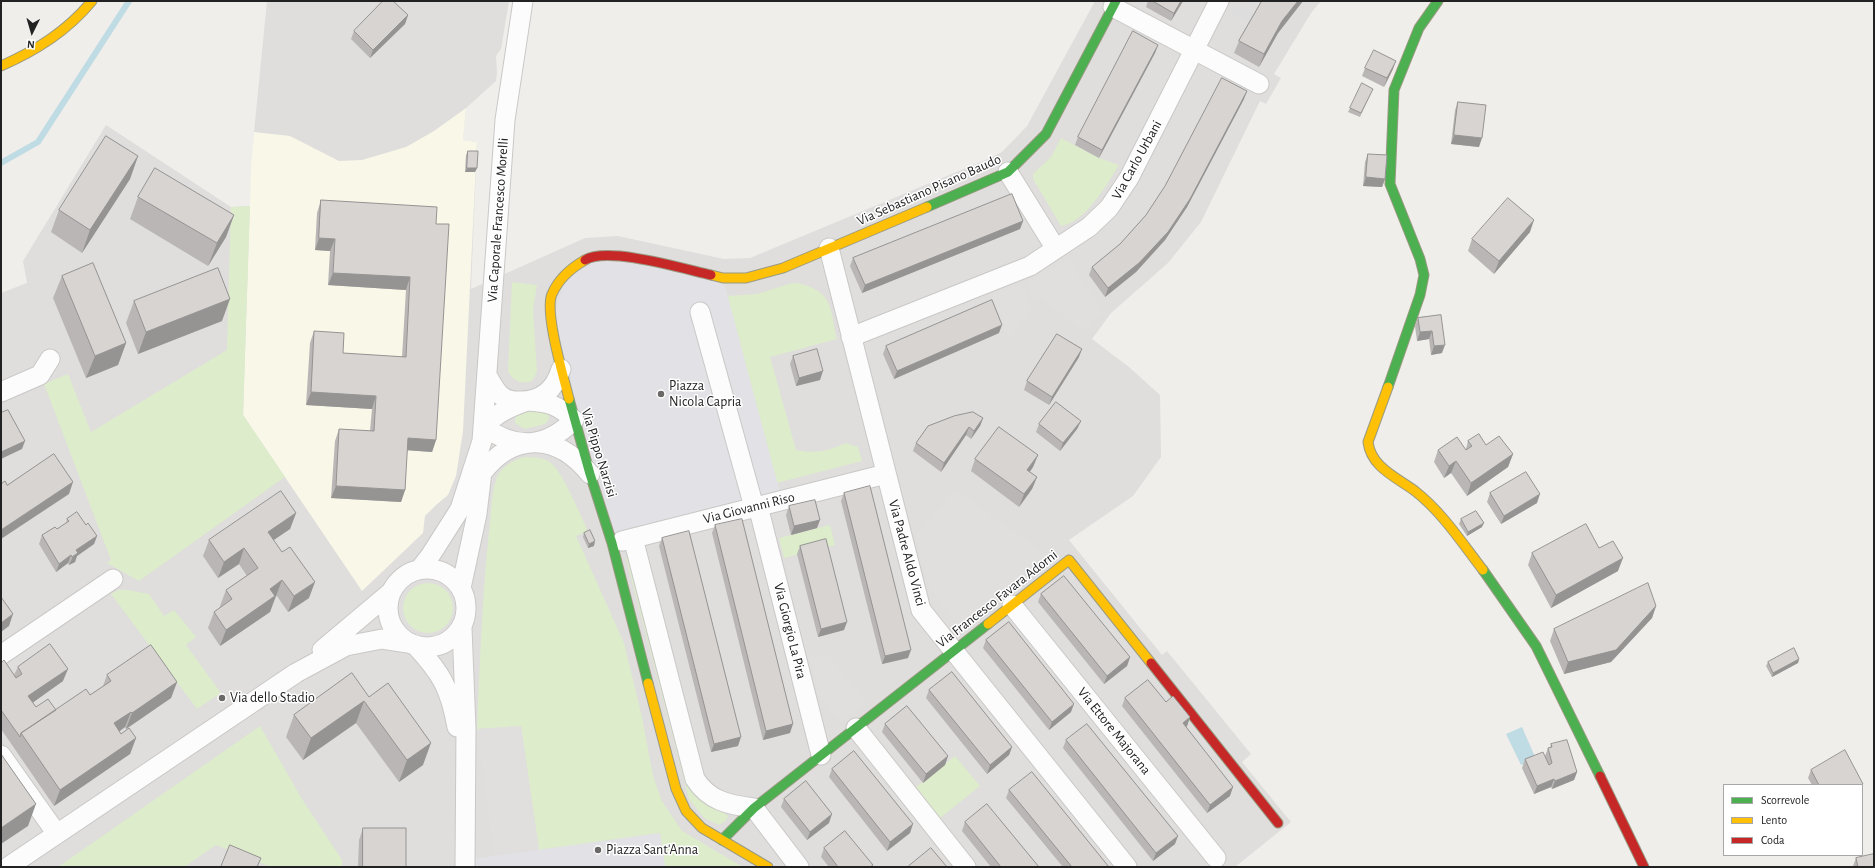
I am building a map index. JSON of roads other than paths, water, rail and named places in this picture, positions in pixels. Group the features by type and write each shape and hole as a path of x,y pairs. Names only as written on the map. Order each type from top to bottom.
{"street":[{"path":"1,66 54,40 80,16 92,1"},
{"name":"Via Caporale Francesco Morelli","path":"483,434 488,377 496,230 505,120 523,1"},
{"name":"Via Carlo Urbani","path":"851,337 1030,266 1089,227 1109,208 1129,178 1195,51 1219,1"},
{"path":"1438,1 1419,28 1394,90 1390,184 1420,259 1424,275 1420,295 1368,442 1369,450 1375,462 1416,492 1441,516 1521,623 1536,646 1644,867"},
{"path":"1114,4 1195,51 1259,84"},
{"name":"Via Sebastiano Pisano Baudo","path":"829,248 1008,172 1046,134 1114,4"},
{"path":"1008,172 1056,249"},
{"name":"Via Padre Aldo Vinci","path":"829,248 922,610 1127,867"},
{"name":"Via Pippo Narzisi","path":"768,867 702,828 686,812 676,789 612,543 574,420 561,369 551,325 551,295 568,270 590,257 617,255 723,278 746,278 783,268 829,248"},
{"name":"Via Giorgio La Pira","path":"700,312 756,507 821,755"},
{"path":"1,392 40,375 50,359"},
{"path":"419,570 430,556 460,509 483,434 492,417 506,408 542,397 551,390 558,380 561,369"},
{"path":"482,473 491,462 502,453 515,446 548,440 562,432 574,420 564,410 552,404 503,397 488,377"},
{"path":"483,434 547,444 564,450 579,460 590,474"},
{"path":"462,588 477,514 482,473 483,434"},
{"name":"Via Giovanni Riso","path":"612,543 886,474"},
{"path":"633,538 695,779 702,789 716,800 730,805 754,808 799,867"},
{"name":"Via Francesco Favara Adorni","path":"722,840 754,808 1069,560 1278,823"},
{"path":"296,673 391,592 402,578 419,570 428,569 443,572 462,588 466,601 466,614 462,628 465,699 465,867"},
{"path":"1,655 113,579"},
{"path":"391,592 388,602 390,621 400,637 412,644 434,665 450,694 465,763"},
{"name":"Via Ettore Majorana","path":"1012,605 1216,858"},
{"path":"8,867 296,673 346,646 382,639 429,648 442,645 453,638 462,628"},
{"path":"856,728 966,867"},
{"path":"1,755 57,834"}],"water":[{"path":"1522,727 1536,759 1521,765 1506,734"}],"waterway":[{"path":"1,163 38,142 129,1"}],"place":[{"name":"Piazza Nicola Capria","path":"661,394"},
{"name":"Via dello Stadio","path":"222,698"},
{"name":"Piazza Sant'Anna","path":"598,850"}]}
